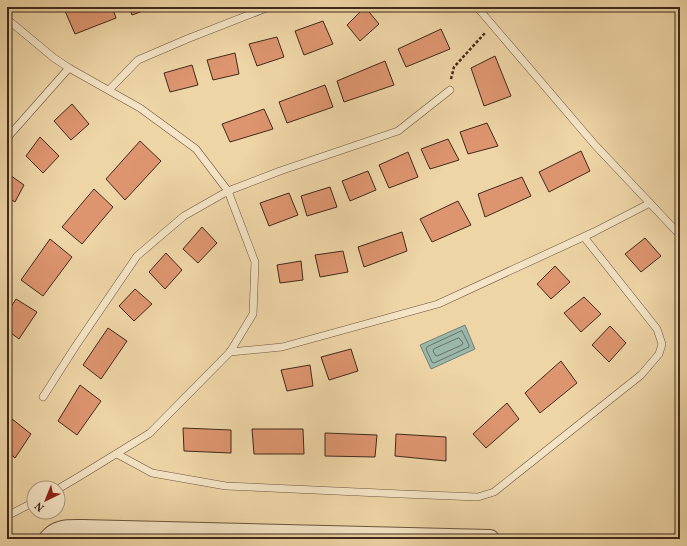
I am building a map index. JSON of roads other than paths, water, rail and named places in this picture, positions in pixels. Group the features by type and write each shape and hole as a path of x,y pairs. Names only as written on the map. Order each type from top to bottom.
{"street":[{"path":"48,539 58,530 82,529 490,539"}],"lane":[{"path":"109,90 138,60 269,7"},
{"path":"477,7 595,145 680,235"},
{"path":"7,19 54,58 140,108 196,149 228,191 255,262 253,314 230,352 150,433 66,483"},
{"path":"7,138 69,68"},
{"path":"43,397 75,346 137,256 184,216 228,191 280,171 398,131 450,90"},
{"path":"230,352 282,346 438,304 584,236 650,203"},
{"path":"117,454 152,473 226,486 478,497 494,492 641,374 659,354 662,344 657,329 584,236"},
{"path":"7,516 26,506"}],"water":[{"path":"465,325 475,349 431,369 420,345"}]}
